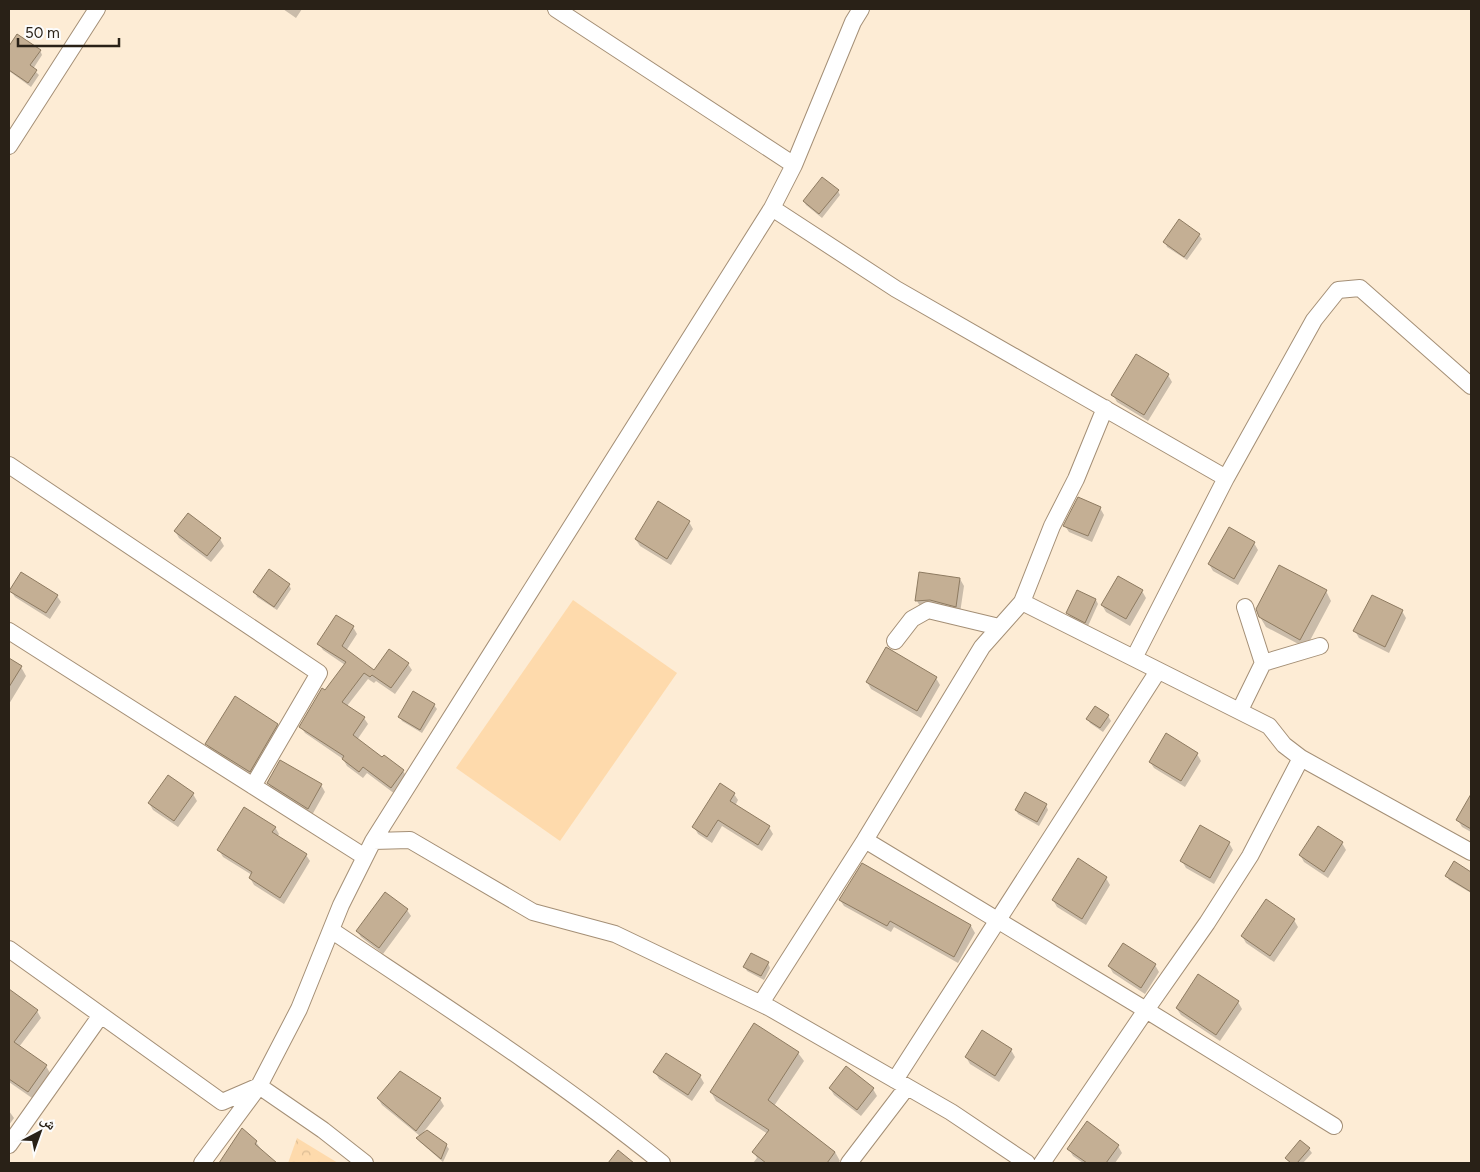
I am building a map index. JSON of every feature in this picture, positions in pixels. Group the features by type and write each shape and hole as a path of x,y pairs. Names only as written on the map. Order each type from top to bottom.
{"street":[{"path":"9,146 97,9"},
{"path":"556,9 794,165"},
{"path":"202,1163 259,1086 299,1009 341,904 373,841 772,208 794,165 853,22 861,9"},
{"path":"772,208 896,289 1226,478"},
{"path":"1134,658 1226,478 1314,320 1338,290 1360,288 1471,386"},
{"path":"761,1003 866,840 982,647 1022,602 1052,526 1076,479 1105,408"},
{"path":"9,465 319,673 253,786"},
{"path":"1022,602 1269,726 1284,746 1301,758 1471,852"},
{"path":"1240,710 1263,662 1245,606"},
{"path":"894,641 912,619 928,610 999,627"},
{"path":"9,631 365,857"},
{"path":"1263,662 1320,646"},
{"path":"849,1163 901,1083 998,920 1158,671"},
{"path":"1042,1163 1146,1010 1208,923 1250,856 1301,758"},
{"path":"373,841 410,840 533,912 615,934 761,1003 951,1112 1027,1163"},
{"path":"866,840 1334,1126"},
{"path":"331,930 544,1073 609,1120 662,1163"},
{"path":"9,949 222,1102 259,1086"},
{"path":"9,1146 101,1015"},
{"path":"259,1086 323,1130 365,1163"}],"green space":[{"path":"573,600 677,673 560,841 456,768"},
{"path":"297,1138 338,1163 288,1163"}],"building":[{"path":"17,34 41,50 30,65 37,70 28,83 9,70 9,46"},
{"path":"822,177 839,190 819,214 803,201"},
{"path":"1179,219 1200,234 1184,257 1163,242"},
{"path":"1136,354 1169,374 1144,415 1111,395"},
{"path":"1078,497 1101,507 1088,536 1063,526"},
{"path":"658,501 690,521 667,559 635,539"},
{"path":"188,513 221,538 207,556 174,531"},
{"path":"1229,527 1255,542 1234,579 1208,564"},
{"path":"1279,565 1327,590 1300,640 1259,617 1256,609"},
{"path":"269,569 290,584 274,607 253,592"},
{"path":"21,572 58,595 46,613 9,591"},
{"path":"919,572 960,578 956,607 930,600 915,601"},
{"path":"1118,576 1143,590 1126,619 1101,605"},
{"path":"1077,590 1096,599 1085,623 1066,613"},
{"path":"1372,595 1403,610 1385,647 1353,631"},
{"path":"336,615 354,626 342,646 374,670 389,649 409,663 391,688 372,675 370,677 364,673 342,702 365,717 353,735 382,757 384,755 404,770 391,788 363,767 359,772 342,759 344,756 299,727 322,688 325,690 346,662 317,644"},
{"path":"886,647 937,677 917,711 866,682"},
{"path":"9,658 22,666 9,687"},
{"path":"413,691 435,704 420,730 398,717"},
{"path":"235,696 278,724 250,772 205,744"},
{"path":"1095,706 1109,715 1100,728 1086,719"},
{"path":"1166,733 1198,753 1181,781 1149,762"},
{"path":"280,760 322,784 308,809 267,783"},
{"path":"168,775 194,793 174,821 148,803"},
{"path":"720,783 735,793 730,801 770,826 758,845 718,820 707,837 692,827"},
{"path":"1025,792 1047,804 1037,822 1015,810"},
{"path":"1471,794 1471,829 1456,820"},
{"path":"244,807 276,827 272,832 307,854 280,898 249,878 252,872 217,850"},
{"path":"1200,825 1230,842 1210,878 1180,861"},
{"path":"1318,826 1343,842 1324,872 1299,855"},
{"path":"1078,858 1107,877 1082,919 1052,900"},
{"path":"1454,861 1471,872 1471,892 1445,876"},
{"path":"862,863 971,925 954,957 890,921 887,926 839,900"},
{"path":"385,892 408,909 379,948 356,931"},
{"path":"1266,899 1295,919 1270,956 1241,936"},
{"path":"1123,943 1156,964 1141,988 1108,966"},
{"path":"751,953 769,962 761,976 743,967"},
{"path":"1198,974 1239,1001 1216,1035 1176,1008"},
{"path":"9,989 38,1010 14,1042 47,1065 28,1092 9,1079"},
{"path":"754,1023 799,1052 768,1100 835,1152 827,1163 766,1163 752,1152 769,1130 710,1092"},
{"path":"982,1030 1012,1049 995,1076 965,1057"},
{"path":"666,1053 701,1075 688,1095 653,1072"},
{"path":"846,1066 874,1088 857,1110 829,1088"},
{"path":"400,1071 441,1098 416,1131 377,1098"},
{"path":"1087,1121 1119,1145 1106,1163 1087,1163 1067,1149"},
{"path":"242,1128 257,1141 255,1144 277,1163 219,1163"},
{"path":"427,1130 447,1144 441,1159 416,1138"},
{"path":"1300,1140 1310,1148 1297,1163 1291,1163 1285,1158"},
{"path":"618,1150 634,1163 608,1163"}]}
